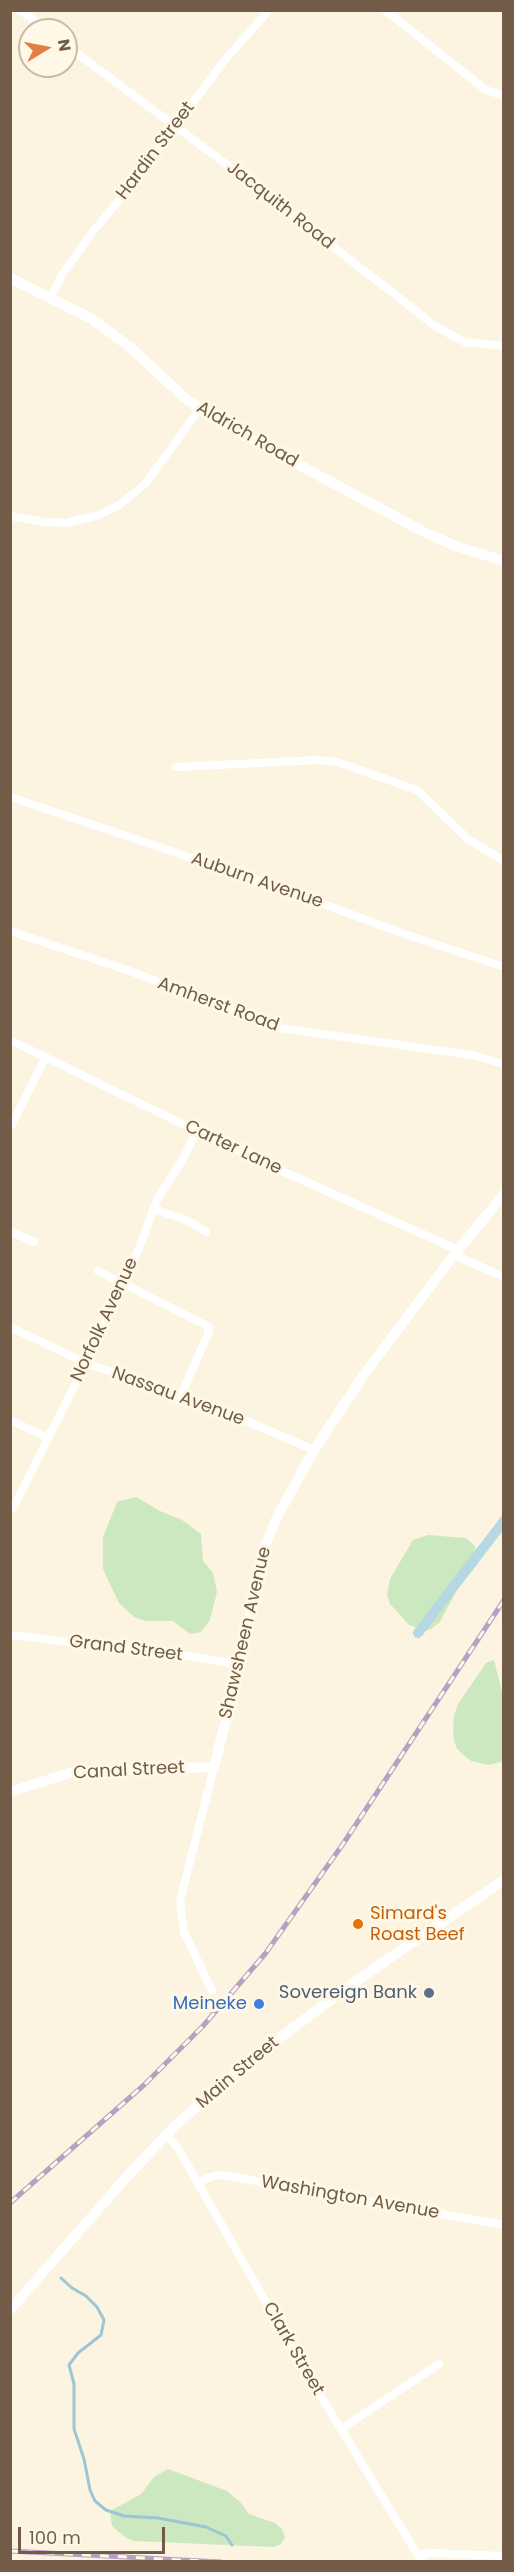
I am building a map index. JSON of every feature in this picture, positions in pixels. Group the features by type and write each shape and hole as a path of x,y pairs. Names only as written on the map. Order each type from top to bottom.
{"street":[{"name":"Hardin Street","path":"51,297 63,273 77,253 224,61 269,10"},
{"path":"385,10 486,90 504,96"},
{"name":"Jacquith Road","path":"78,54 438,328 465,342 504,346"},
{"name":"Aldrich Road","path":"10,278 92,319 118,338 199,410 422,531 453,545 504,561"},
{"path":"10,516 66,523 88,519 119,505 145,484 199,410"},
{"path":"176,767 318,760 337,762 417,790 468,839 504,861"},
{"name":"Auburn Avenue","path":"10,797 269,884 407,935 504,967"},
{"name":"Amherst Road","path":"10,931 127,970 279,1028 465,1053 504,1064"},
{"name":"Carter Lane","path":"10,1040 504,1277"},
{"path":"12,1125 45,1058"},
{"name":"Norfolk Avenue","path":"13,1508 86,1363 123,1283 153,1209 196,1131"},
{"name":"Shawsheen Avenue","path":"212,1991 184,1932 180,1911 182,1889 240,1665 266,1542 282,1507 314,1450 375,1359 456,1252 504,1194"},
{"path":"153,1209 186,1220 206,1232"},
{"path":"10,1231 34,1242"},
{"path":"98,1270 210,1328 181,1395"},
{"name":"Nassau Avenue","path":"10,1327 86,1363 242,1418 314,1450"},
{"path":"10,1420 48,1438"},
{"name":"Grand Street","path":"10,1635 240,1665"},
{"name":"Canal Street","path":"10,1792 76,1772 214,1767"},
{"name":"Main Street","path":"10,2310 167,2135 262,2051 359,1979 504,1880"},
{"name":"Clark Street","path":"167,2135 178,2148 341,2429 420,2558"},
{"name":"Washington Avenue","path":"197,2182 222,2175 504,2225"},
{"path":"341,2429 439,2364"},
{"path":"420,2558 440,2553 504,2556"}],"green space":[{"path":"136,1497 182,1520 201,1534 203,1561 213,1573 217,1592 210,1620 201,1632 190,1634 173,1621 146,1621 134,1617 119,1603 103,1569 103,1537 117,1502"},
{"path":"428,1535 466,1538 475,1546 478,1564 459,1586 440,1622 424,1631 409,1625 390,1604 387,1595 390,1579 413,1540"},
{"path":"494,1660 503,1696 504,1761 489,1765 471,1761 461,1753 456,1747 453,1734 454,1716 458,1704 486,1663"},
{"path":"168,2469 227,2491 241,2503 249,2514 275,2523 282,2529 285,2537 281,2544 273,2547 134,2541 126,2538 112,2526 110,2511 141,2494 154,2477"}],"waterway":[{"path":"418,1633 504,1521"},
{"path":"61,2278 86,2296 97,2307 104,2320 101,2335 78,2353 69,2365 74,2384 74,2429 95,2501 106,2510 124,2516 158,2518 206,2527 226,2536 232,2545"}],"railway":[{"path":"10,2203 144,2085 203,2026 265,1954 343,1844 504,1600"},
{"path":"10,2551 221,2562"}],"place":[{"name":"Simard's Roast Beef","path":"358,1924"},
{"name":"Sovereign Bank","path":"429,1993"},
{"name":"Meineke","path":"259,2004"}]}
